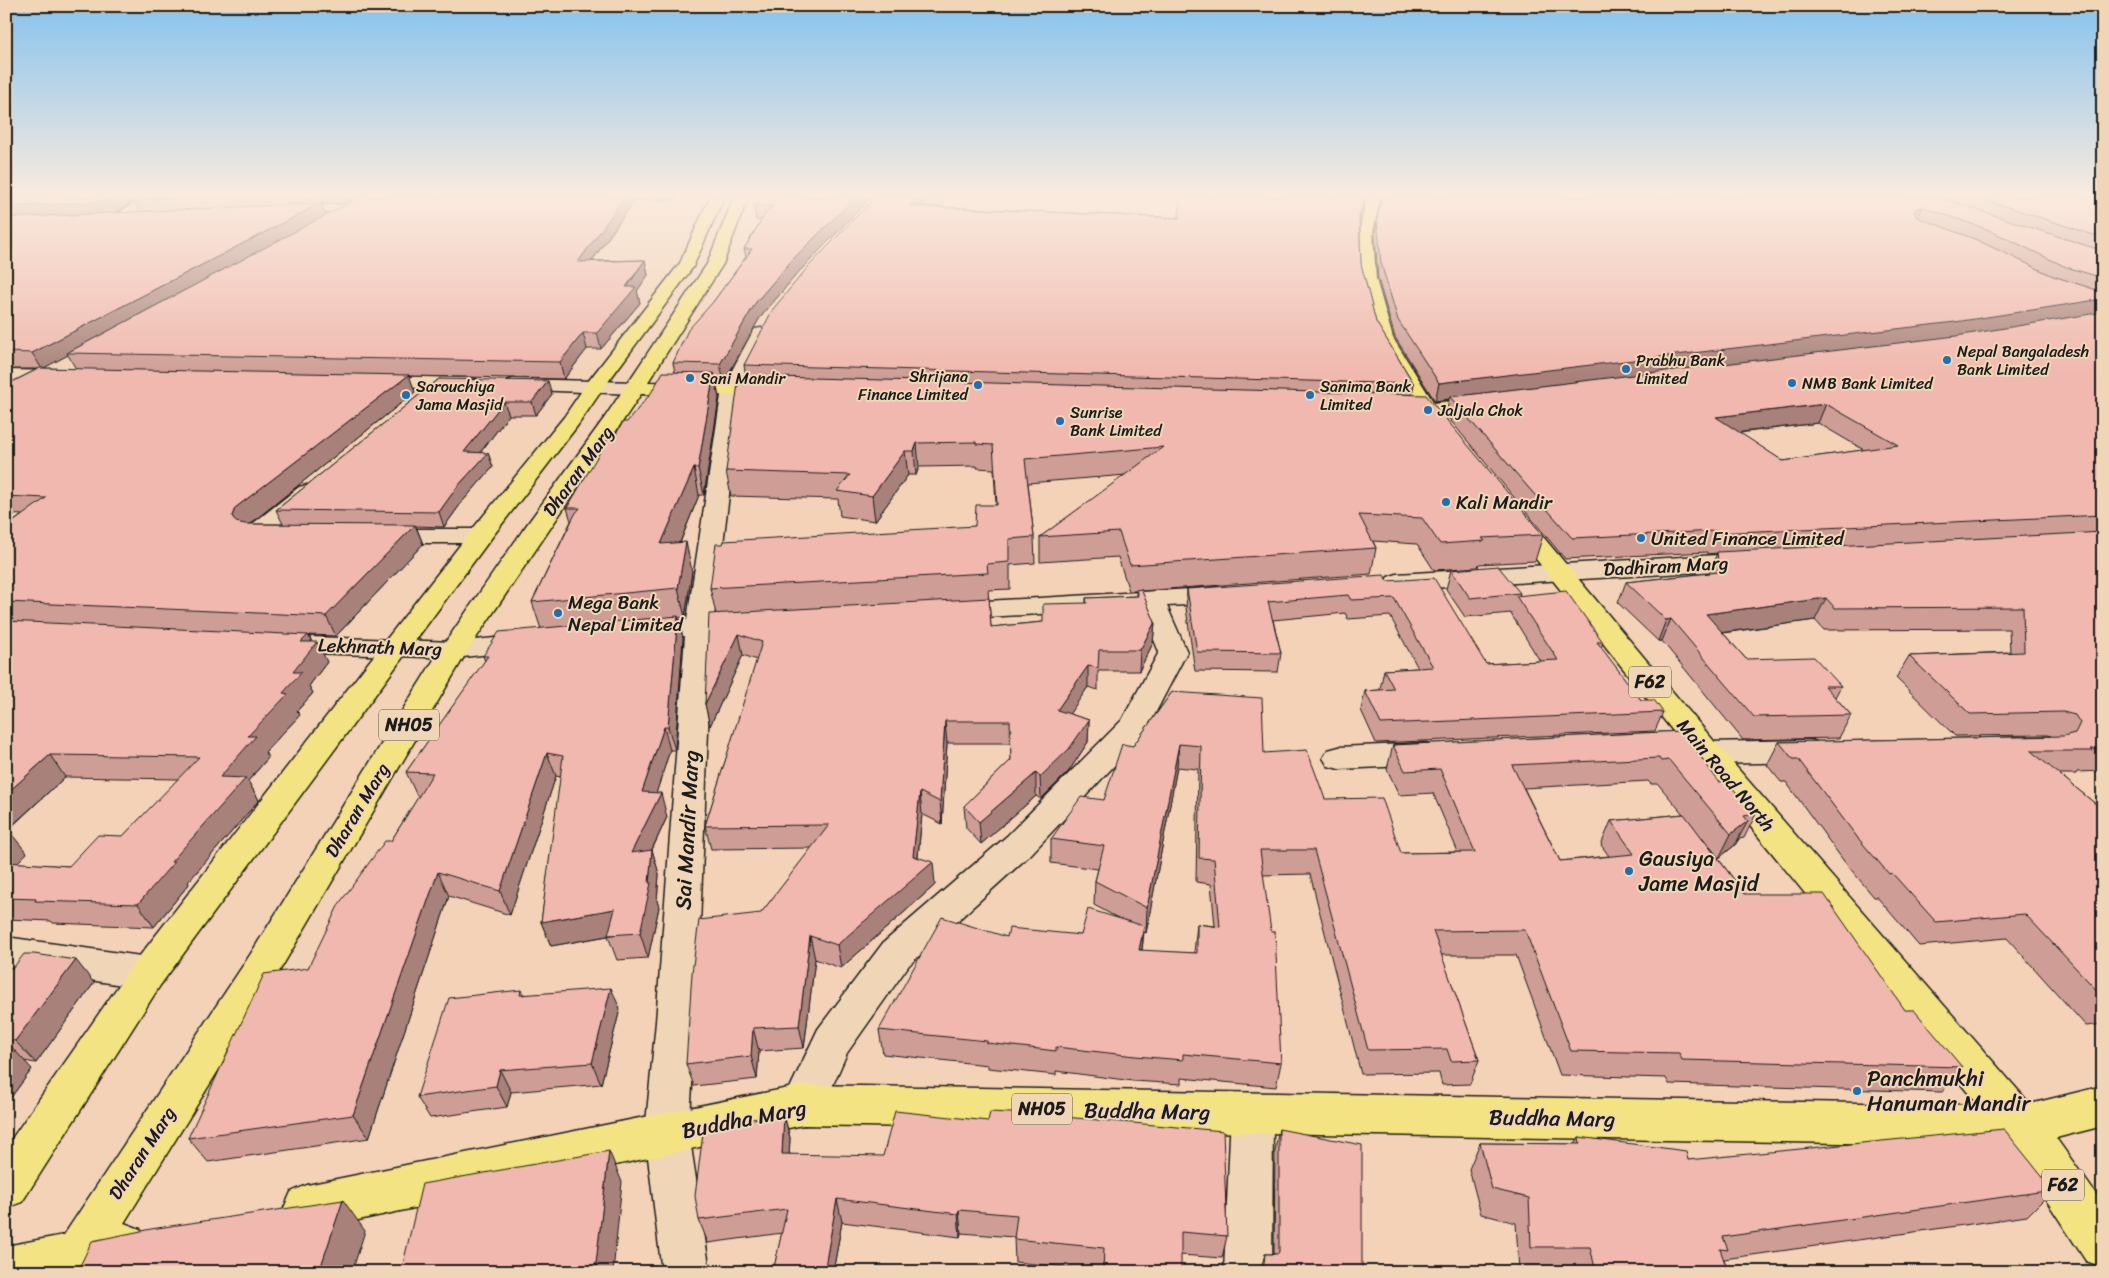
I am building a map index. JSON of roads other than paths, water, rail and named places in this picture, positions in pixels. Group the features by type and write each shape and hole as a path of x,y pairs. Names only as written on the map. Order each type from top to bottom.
{"main road":[{"name":"Dharan Marg","path":"6,1186 148,973 480,536 571,421 594,387 687,264 690,257"},
{"name":"Dharan Marg","path":"72,1264 263,966 454,650 532,535 614,420 715,264 718,257"},
{"path":"1367,257 1368,279 1384,338 1428,410 1452,441"},
{"path":"635,388 791,391"},
{"path":"1378,409 1428,410 1505,401"},
{"name":"Main Road North","path":"1502,502 1702,747 2022,1126"},
{"name":"Buddha Marg","path":"270,1215 803,1105 2022,1126"},
{"name":"NH05","path":"2022,1126 2103,1106"},
{"name":"F62","path":"2022,1126 2103,1244"},
{"path":"6,1270 72,1264 164,1237"}],"street":[{"path":"732,389 772,316"},
{"path":"6,376 46,376 74,370"},
{"path":"20,391 46,376"},
{"path":"361,382 635,388"},
{"path":"417,402 439,384"},
{"name":"Sai Mandir Marg","path":"686,1272 667,1133 676,1022 699,626 732,389"},
{"path":"301,535 255,534 322,480"},
{"path":"366,536 480,536"},
{"name":"Dadhiram Marg","path":"1370,584 1558,571 1776,560"},
{"path":"925,613 1250,593"},
{"path":"803,1105 832,1042 896,954 1018,845 1134,726 1173,652 1151,600"},
{"path":"620,633 768,622"},
{"name":"Lekhnath Marg","path":"255,643 454,650 552,640"},
{"path":"1658,743 1702,747 1843,751"},
{"path":"1339,758 1459,752"},
{"path":"6,952 148,973"},
{"path":"1248,1272 1252,1113"}],"place":[{"name":"Nepal Bangaladesh Bank Limited","path":"1947,360"},
{"name":"Prabhu Bank Limited","path":"1626,369"},
{"name":"Sani Mandir","path":"690,378"},
{"name":"NMB Bank Limited","path":"1792,383"},
{"name":"Shrijana Finance Limited","path":"978,385"},
{"name":"Sarouchiya Jama Masjid","path":"406,395"},
{"name":"Sanima Bank Limited","path":"1310,395"},
{"name":"Jaljala Chok","path":"1428,410"},
{"name":"Sunrise Bank Limited","path":"1060,421"},
{"name":"Kali Mandir","path":"1446,502"},
{"name":"United Finance Limited","path":"1641,538"},
{"name":"Mega Bank Nepal Limited","path":"558,613"},
{"name":"Gausiya Jame Masjid","path":"1629,871"},
{"name":"Panchmukhi Hanuman Mandir","path":"1857,1091"}]}
